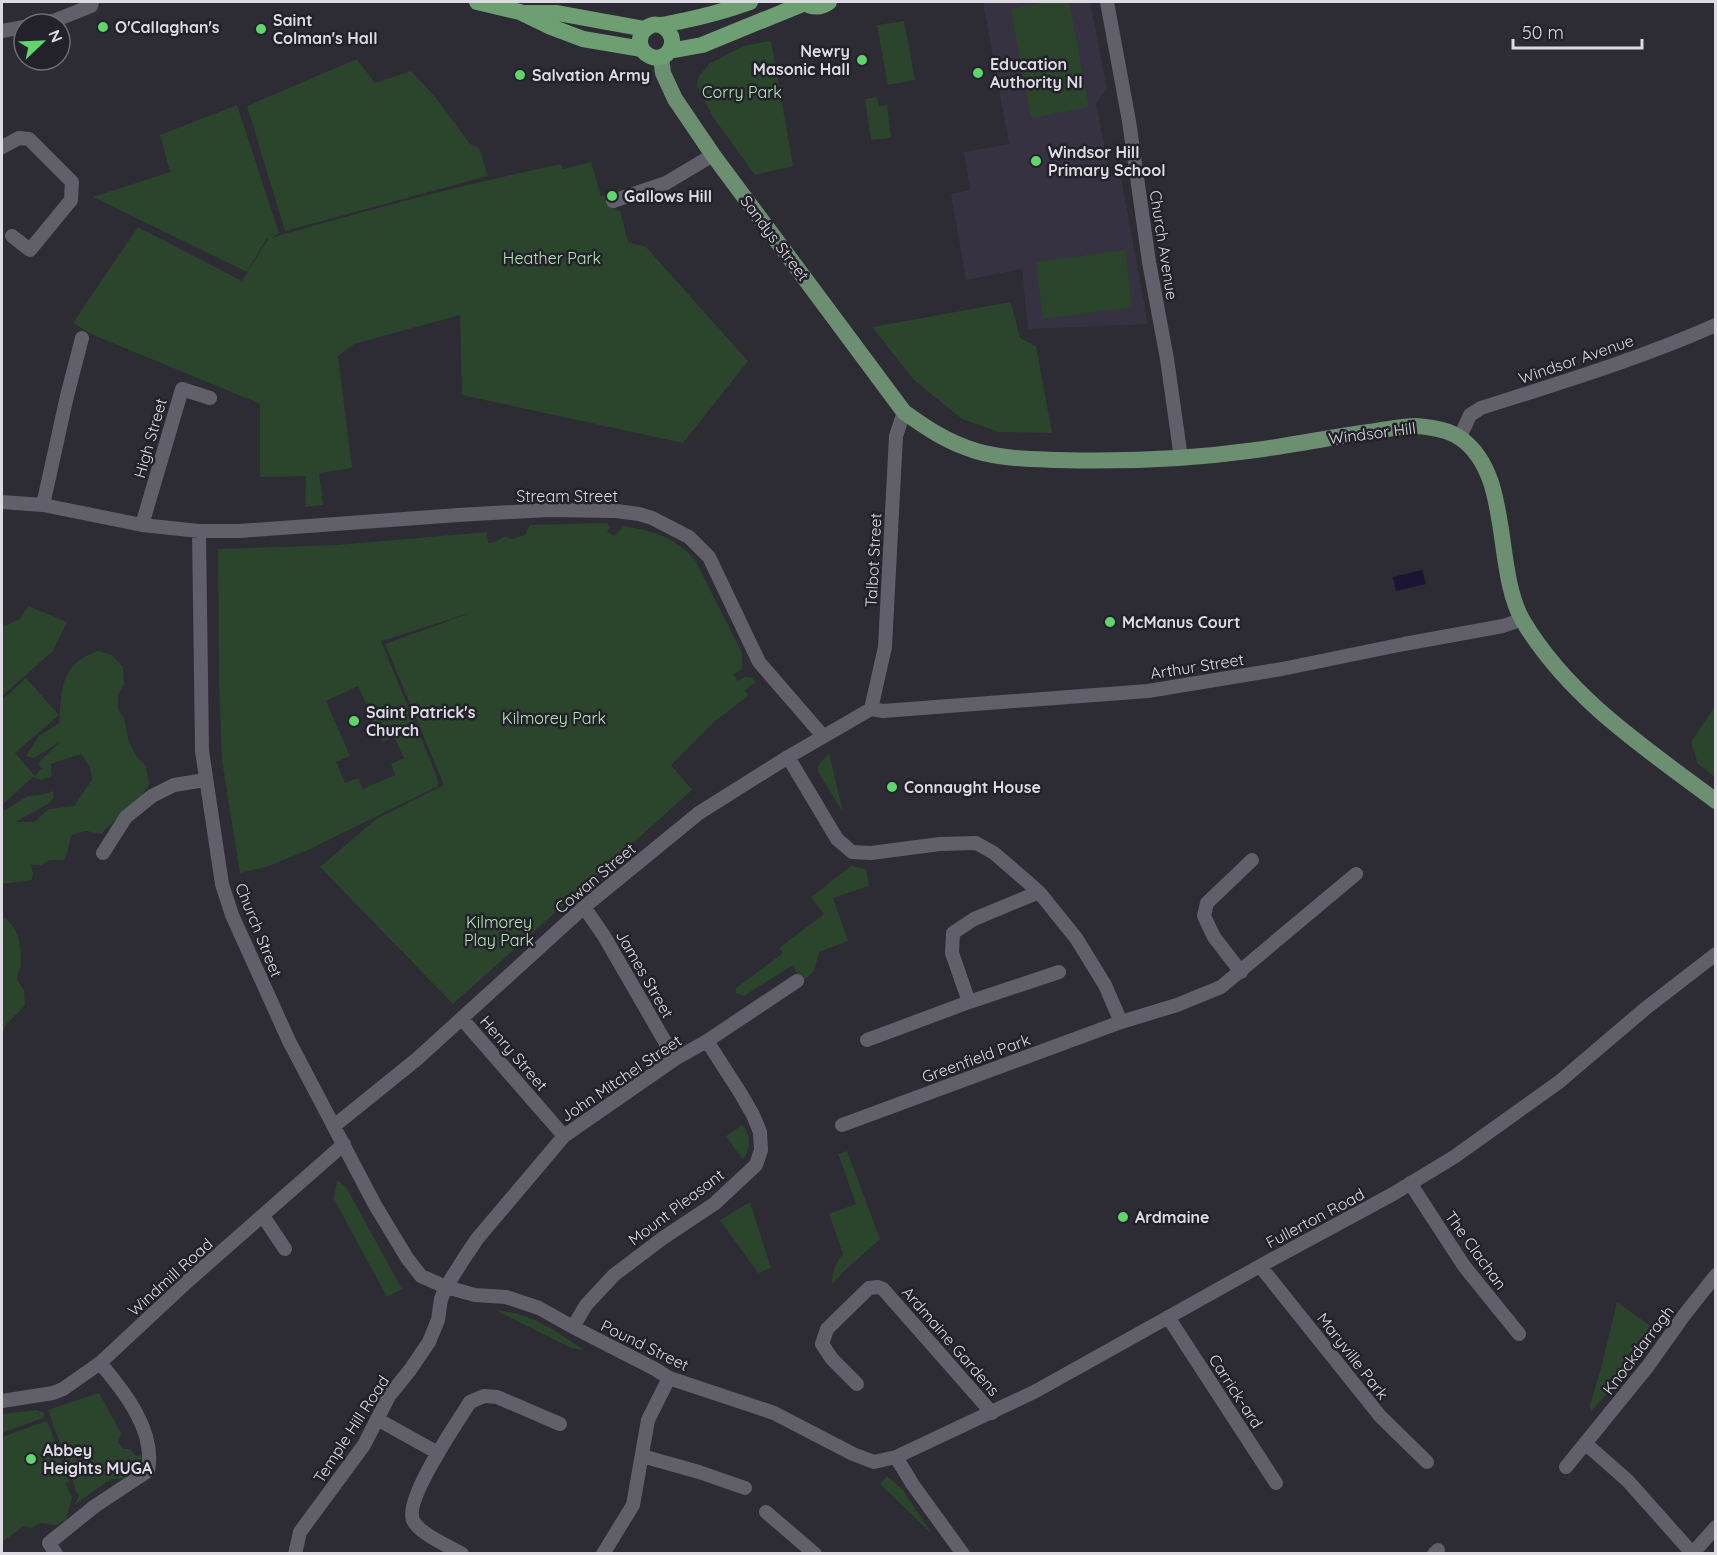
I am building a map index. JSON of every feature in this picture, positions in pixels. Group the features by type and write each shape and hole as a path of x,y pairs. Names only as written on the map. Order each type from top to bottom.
{"highway":[{"path":"477,2 520,12 583,39 642,49 650,56 702,45 804,2 817,7 829,2"},
{"path":"642,49 640,38 653,27 701,17 750,2"},
{"path":"520,12 557,13 666,27 672,36 672,46 665,54"}],"main road":[{"name":"Sandys Street","path":"665,54 663,73 675,99 713,155 903,412"},
{"name":"Windsor Hill","path":"903,412 940,438 978,452 1023,459 1092,461 1181,458 1257,450 1414,426 1433,428 1460,437 1480,458 1490,478 1512,595 1522,619 1548,658 1582,696 1627,734 1716,801"}],"street":[{"path":"72,14 91,6 92,2"},
{"name":"Church Avenue","path":"1107,2 1129,121 1181,458"},
{"path":"2,147 19,138 29,139 72,182 71,200 30,250 12,236"},
{"path":"613,201 666,183 713,155"},
{"name":"Windsor Avenue","path":"1460,437 1470,415 1481,408 1627,359 1716,325"},
{"path":"43,505 82,338"},
{"name":"High Street","path":"142,525 182,388 210,398"},
{"name":"Talbot Street","path":"871,709 885,646 896,436 903,412"},
{"path":"2,502 43,505 142,525 199,531"},
{"name":"Stream Street","path":"199,531 240,531 458,514 548,510 616,511 652,518 689,537 709,557 759,662 823,736"},
{"name":"Church Street","path":"199,531 202,751 222,884 232,915 289,1041 375,1204 407,1258 421,1276 446,1287"},
{"name":"Arthur Street","path":"871,709 883,711 1148,691 1282,669 1503,626 1522,619"},
{"name":"Cowan Street","path":"334,1126 417,1059 585,907 699,813 788,757 871,709"},
{"path":"788,757 837,839 852,852 871,853 940,844 976,843 994,853 1038,892 1076,938 1104,985 1121,1022"},
{"path":"103,853 126,817 152,796 174,785 206,780"},
{"path":"1241,972 1214,937 1204,916 1207,903 1252,860"},
{"name":"Greenfield Park","path":"842,1125 1121,1022 1177,1005 1221,987 1356,874"},
{"path":"969,1002 952,953 953,933 974,919 1038,892"},
{"name":"James Street","path":"585,907 675,1059"},
{"name":"Fullerton Road","path":"896,1457 992,1413 1116,1348 1454,1157 1558,1082 1646,1008 1716,954"},
{"path":"867,1040 1059,972"},
{"name":"John Mitchel Street","path":"446,1287 477,1239 564,1136 675,1059 797,981"},
{"name":"Henry Street","path":"462,1019 564,1136"},
{"name":"Mount Pleasant","path":"573,1327 586,1305 614,1275 663,1238 714,1204 756,1165 761,1150 760,1132 749,1108 706,1041"},
{"name":"Windmill Road","path":"2,1401 53,1394 100,1363 188,1281 344,1144"},
{"name":"The Clachan","path":"1410,1183 1464,1266 1519,1334"},
{"path":"263,1216 285,1249"},
{"name":"Maryville Park","path":"1260,1266 1380,1416 1427,1462"},
{"name":"Knockdarragh","path":"1566,1467 1648,1366 1716,1275"},
{"name":"Pound Street","path":"446,1287 475,1294 506,1297 539,1308 669,1378 774,1413 853,1454 874,1462 896,1457"},
{"name":"Temple Hill Road","path":"294,1554 300,1532 364,1445 389,1396 429,1342 438,1320 441,1299 446,1287"},
{"name":"Ardmaine Gardens","path":"857,1384 832,1359 822,1344 827,1329 869,1288 878,1287 883,1289 992,1413"},
{"name":"Carrick-ard","path":"1168,1317 1276,1483"},
{"path":"56,1554 49,1543 95,1506 148,1471 150,1461 148,1443 140,1422 116,1382 100,1363"},
{"path":"603,1554 633,1505 648,1420 669,1378"},
{"path":"462,1554 421,1530 414,1521 411,1509 420,1485 470,1402 484,1396 497,1396 560,1424"},
{"path":"377,1419 438,1453"},
{"path":"1586,1444 1628,1481 1692,1553 1716,1527"},
{"path":"642,1456 746,1488"},
{"path":"896,1457 913,1485 963,1554"},
{"path":"766,1512 809,1552"}],"shaded area":[{"name":"Windsor Hill Primary School","path":"983,2 1090,2 1107,89 1096,103 1109,170 1121,178 1148,324 1028,329 1022,269 966,280 951,194 970,190 964,152 1009,144"},
{"path":"1422,570 1426,584 1396,591 1393,577"}],"green space":[{"path":"1048,2 1069,2 1089,107 1031,118 1011,9"},
{"path":"904,21 915,80 888,85 877,25"},
{"name":"Corry Park","path":"771,41 793,166 755,175 713,117 697,86 699,76 709,64 743,46"},
{"path":"357,59 375,83 411,71 437,99 470,144 479,148 488,176 285,231 247,106"},
{"path":"877,97 879,106 887,105 891,138 871,140 865,99"},
{"name":"Heather Park","path":"237,105 279,233 271,238 488,180 561,164 563,169 591,162 601,196 611,193 616,211 620,210 628,242 646,247 748,361 683,443 462,395 460,315 354,344 338,356 352,468 319,473 323,505 305,507 306,476 260,477 260,404 91,334 73,323 138,227 242,281 269,238 266,239 247,272 93,197 170,172 160,135"},
{"path":"1125,250 1132,307 1043,319 1036,262"},
{"path":"1011,302 1020,338 1036,346 1052,433 999,432 962,419 914,380 872,327"},
{"name":"Kilmorey Park","path":"607,523 610,528 607,532 614,536 624,526 645,530 672,540 695,560 742,653 742,669 733,675 738,681 745,677 753,678 756,682 745,690 748,696 715,721 671,765 692,790 453,1004 320,867 376,819 444,785 385,644 473,612 381,641 437,777 438,786 306,851 266,867 240,873 222,760 218,549 337,545 487,532 488,543 506,536 511,539 525,535 530,525","holes":["358,686 383,742 394,737 404,758 391,764 395,775 363,789 358,778 345,783 336,762 350,756 326,701"]},
{"path":"28,606 67,622 53,651 2,696 2,627 20,619"},
{"path":"98,651 112,655 123,667 124,684 118,695 118,710 124,718 129,742 137,757 146,766 149,785 132,805 101,834 86,831 71,835 64,860 50,860 41,865 31,865 32,880 2,884 2,812 28,796 53,791 54,797 48,804 15,822 34,822 49,809 74,806 92,780 90,767 81,754 51,764 52,776 41,780 33,777 2,805 2,700 26,678 59,715 15,753 35,776 44,769 38,763 61,741 34,758 26,756 39,736 59,723 65,678 76,663"},
{"path":"1715,706 1715,777 1698,764 1691,742"},
{"path":"829,753 843,812 818,772 818,766"},
{"path":"851,866 866,869 869,886 833,898 848,941 819,952 814,971 802,982 793,965 744,996 736,993 736,988 783,953 779,948 824,914 811,897"},
{"path":"2,916 13,926 18,938 21,966 17,980 24,990 25,1005 8,1022 2,1035"},
{"path":"742,1125 749,1142 743,1160 726,1136"},
{"path":"847,1151 880,1239 832,1285 834,1268 843,1254 829,1214 856,1204 838,1154"},
{"path":"337,1180 346,1187 402,1289 387,1297 334,1199"},
{"path":"750,1202 771,1268 758,1273 720,1220"},
{"path":"1617,1302 1656,1330 1622,1376 1591,1412 1590,1405"},
{"path":"495,1310 532,1319 584,1350 571,1348"},
{"path":"99,1393 121,1433 118,1442 123,1449 130,1449 136,1456 141,1455 142,1463 134,1472 122,1479 111,1479 74,1505 79,1496 48,1410"},
{"path":"36,1410 43,1412 45,1417 2,1433 2,1414"},
{"name":"Abbey Heights MUGA","path":"47,1421 70,1482 65,1483 72,1497 66,1520 55,1525 40,1523 31,1528 24,1526 2,1542 2,1437"},
{"path":"887,1476 903,1490 932,1534 880,1484"}],"place":[{"name":"O'Callaghan's","path":"103,27"},
{"name":"Saint Colman's Hall","path":"261,29"},
{"name":"Newry Masonic Hall","path":"862,60"},
{"name":"Education Authority NI","path":"978,73"},
{"name":"Salvation Army","path":"520,75"},
{"name":"Windsor Hill Primary School","path":"1036,161"},
{"name":"Gallows Hill","path":"612,196"},
{"name":"McManus Court","path":"1110,622"},
{"name":"Saint Patrick's Church","path":"354,721"},
{"name":"Connaught House","path":"892,787"},
{"name":"Ardmaine","path":"1123,1217"},
{"name":"Abbey Heights MUGA","path":"31,1459"}],"park label":[{"name":"Kilmorey Play Park","path":"499,931"}]}
